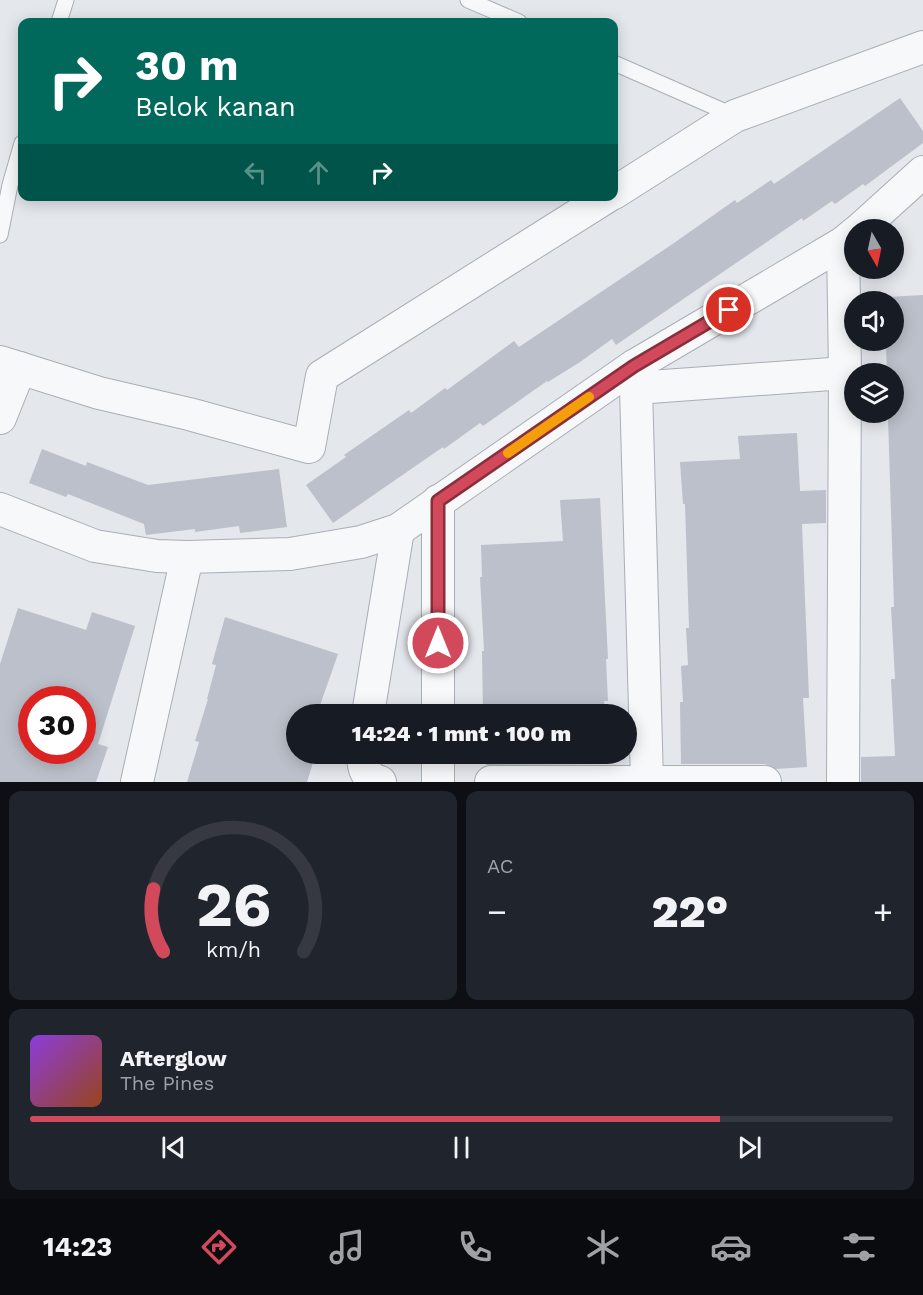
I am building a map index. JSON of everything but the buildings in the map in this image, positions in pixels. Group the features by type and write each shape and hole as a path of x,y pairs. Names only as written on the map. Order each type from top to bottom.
{"street":[{"path":"618,190 735,116 923,47"},
{"path":"870,219 923,172"},
{"path":"0,418 10,365 99,393 189,414 309,447 322,376 600,201"},
{"path":"0,508 95,546 157,556 290,554 361,542 398,530 438,501 635,377 844,240"},
{"path":"846,363 850,279"},
{"path":"635,377 844,373"},
{"path":"635,377 647,781"},
{"path":"843,782 845,423"},
{"path":"438,501 438,704"},
{"path":"370,704 398,530"},
{"path":"137,782 188,557"},
{"path":"363,764 366,774 380,782"},
{"path":"438,764 438,782"},
{"path":"491,782 765,782"}],"lane":[{"path":"60,18 66,0"},
{"path":"468,0 510,18"},
{"path":"618,65 735,116"},
{"path":"0,235 18,157"}],"slow traffic":[{"path":"508,453 589,397"}],"route":[{"path":"438,643 438,501 634,366 729,310"}]}
